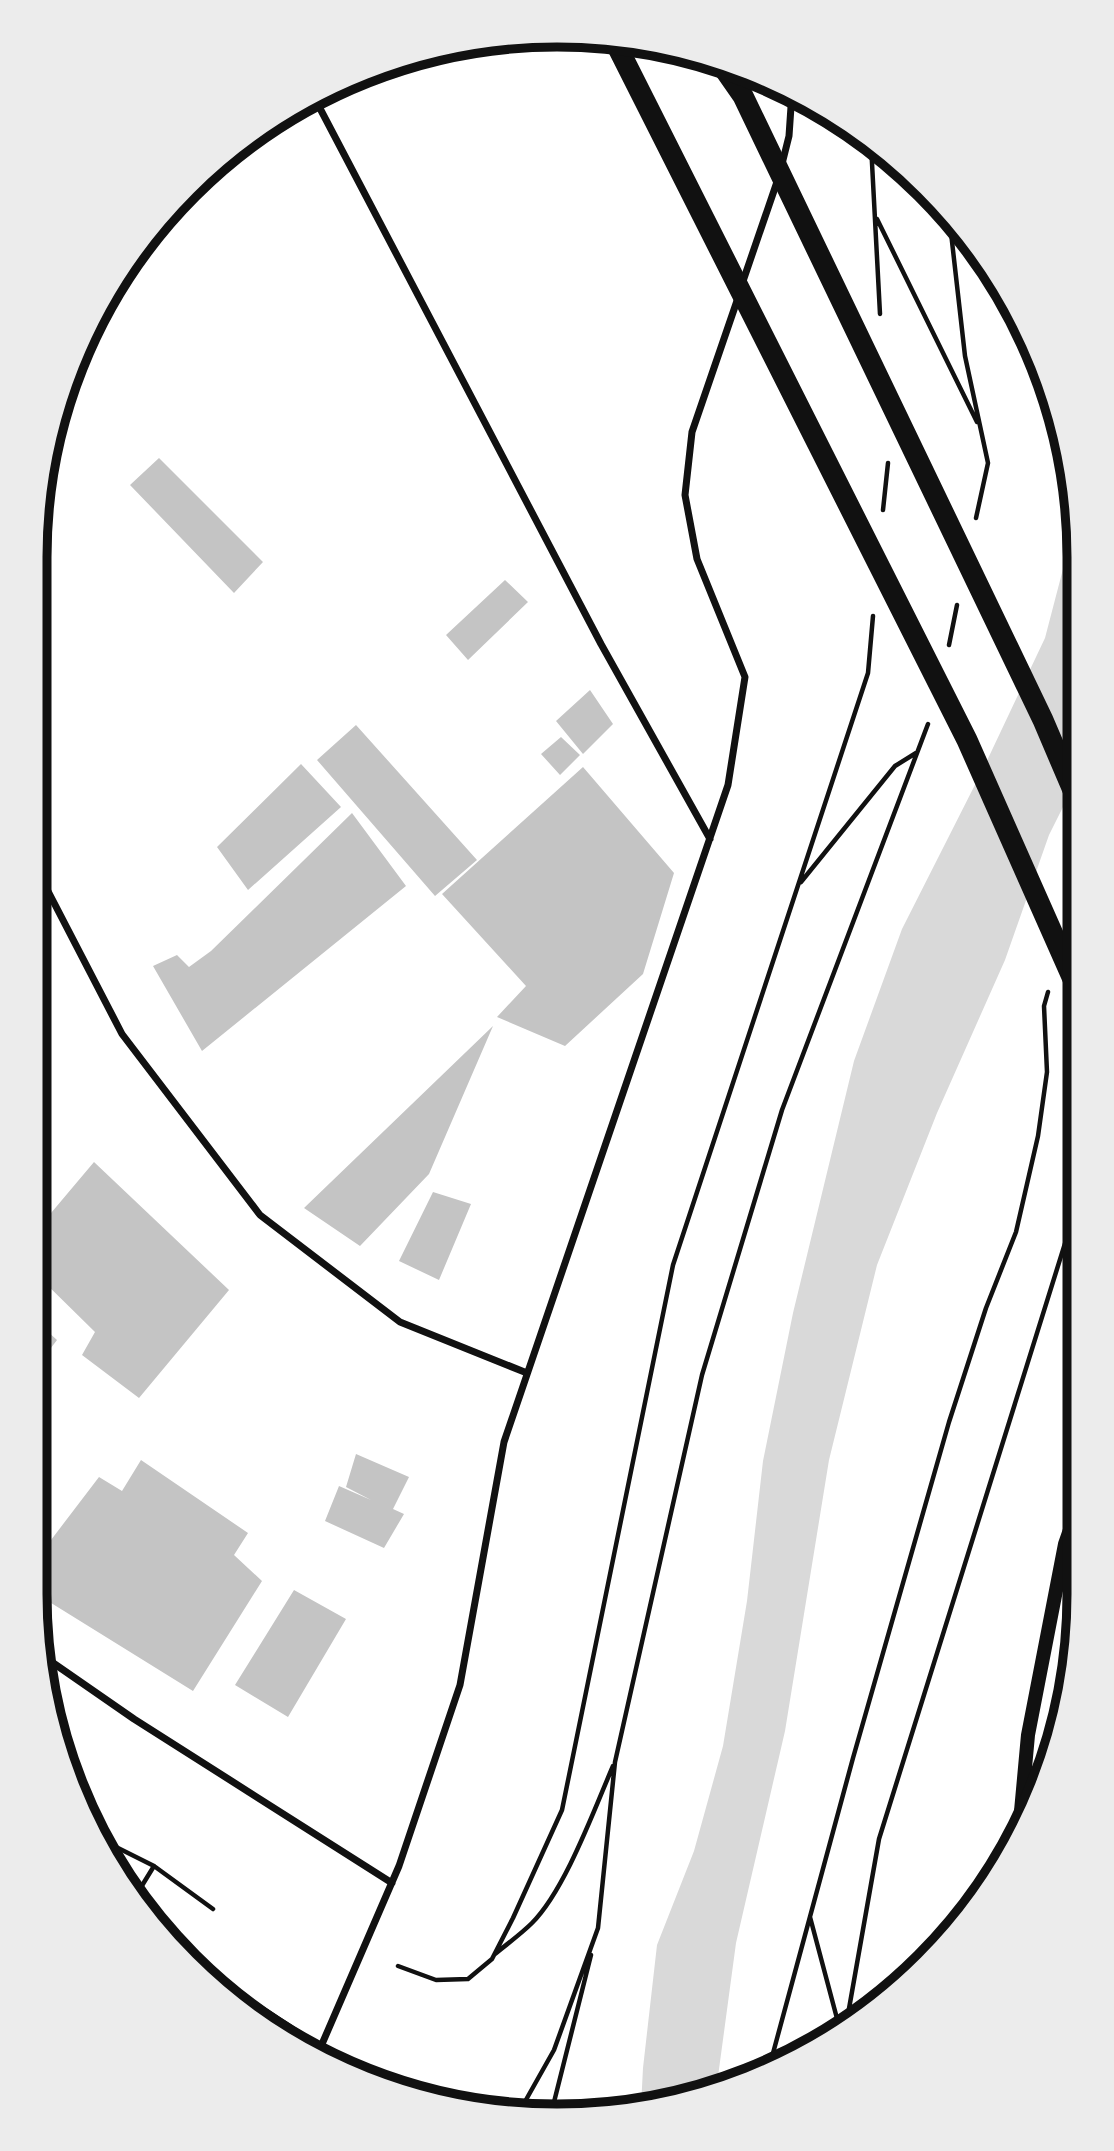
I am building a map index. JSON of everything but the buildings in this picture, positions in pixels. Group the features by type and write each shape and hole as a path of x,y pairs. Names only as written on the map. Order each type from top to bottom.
{"highway":[{"path":"620,52 967,740 1067,965"},
{"path":"730,78 743,96 1043,720 1067,776"}],"main road":[{"path":"1022,1802 1028,1735 1067,1538"}],"street":[{"path":"321,2045 391,1883 460,1685 503,1442 728,785 745,677 697,559 685,495 692,432 778,178 789,136 791,105"},
{"path":"319,107 601,644 710,839"},
{"path":"47,889 122,1034 260,1215 400,1321 527,1373"},
{"path":"52,1662 134,1720 391,1883"}],"path":[{"path":"871,156 881,324"},
{"path":"875,215 981,429"},
{"path":"951,235 965,356 988,463 974,529"},
{"path":"883,513 888,460"},
{"path":"948,649 959,596"},
{"path":"493,1955 513,1918 562,1810 673,1265 868,673 874,607"},
{"path":"553,2104 597,1928 615,1762 702,1375 782,1110 931,715"},
{"path":"797,886 895,766 916,753"},
{"path":"772,2055 845,1785 949,1422 986,1308 1016,1231 1038,1136 1047,1072 1044,1006 1059,947"},
{"path":"848,2012 879,1839 1067,1237"},
{"path":"398,1966 436,1980 468,1979 534,1922 553,1895 581,1840 615,1762"},
{"path":"115,1846 154,1866 213,1909"},
{"path":"141,1888 154,1866"},
{"path":"810,1917 837,2020"},
{"path":"524,2103 554,2050 597,1928"}],"shaded area":[{"path":"1067,554 1067,799 1049,835 1005,960 937,1113 877,1265 829,1460 785,1731 736,1943 718,2078 642,2096 657,1945 694,1851 723,1746 747,1601 763,1461 793,1313 854,1061 902,929 984,767 1045,638"}]}
